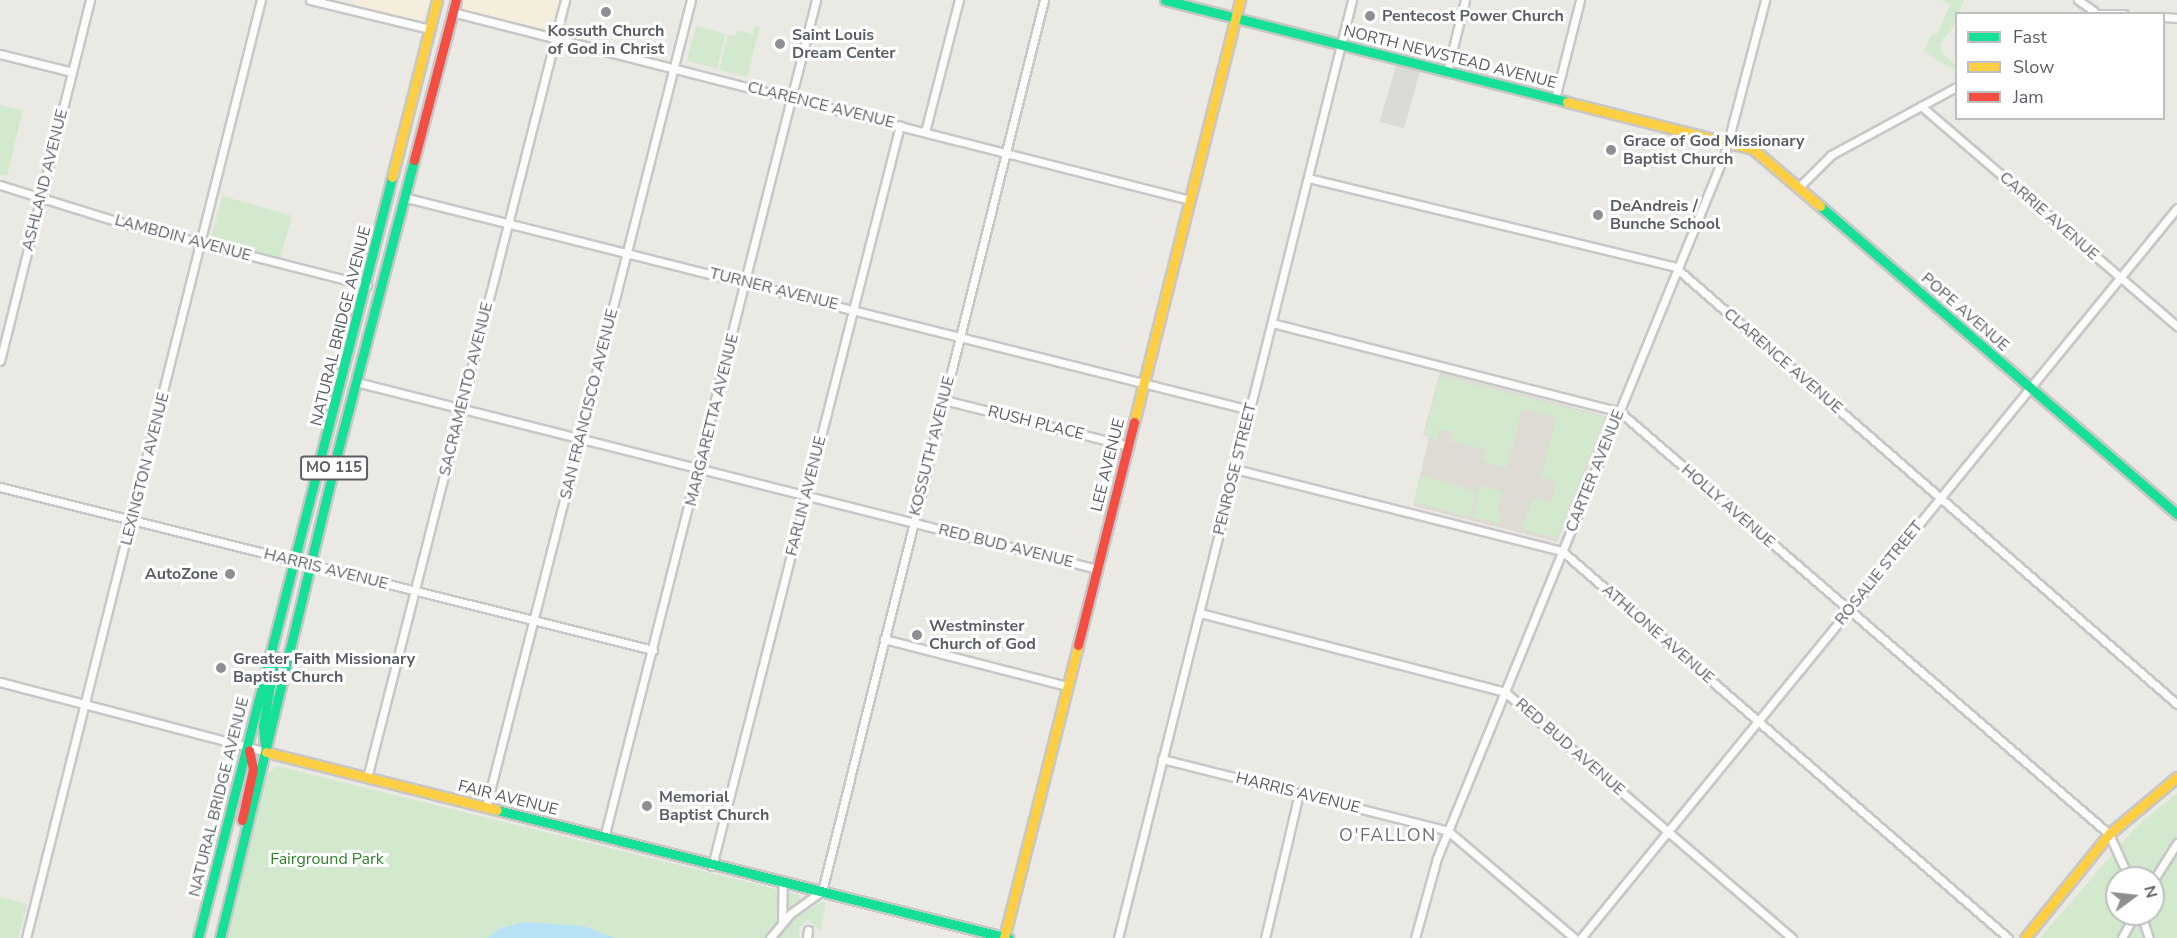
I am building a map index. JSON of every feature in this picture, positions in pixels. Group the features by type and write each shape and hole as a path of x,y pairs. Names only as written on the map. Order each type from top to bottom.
{"street":[{"name":"ASHLAND AVENUE","path":"0,361 90,0"},
{"name":"LEXINGTON AVENUE","path":"26,938 261,0"},
{"path":"310,0 430,29"},
{"name":"NATURAL BRIDGE AVENUE","path":"198,938 367,285 437,0"},
{"name":"NATURAL BRIDGE AVENUE","path":"220,938 356,382 456,0"},
{"name":"SACRAMENTO AVENUE","path":"367,778 565,0"},
{"name":"SAN FRANCISCO AVENUE","path":"486,807 691,0"},
{"name":"MARGARETTA AVENUE","path":"604,838 747,282 816,0"},
{"path":"925,132 959,0"},
{"name":"KOSSUTH AVENUE","path":"822,891 912,522 1044,0"},
{"name":"NORTH NEWSTEAD AVENUE","path":"1166,0 1728,142"},
{"name":"LEE AVENUE","path":"1006,938 1067,686 1240,0"},
{"name":"PENROSE STREET","path":"1118,938 1352,0"},
{"path":"1447,72 1465,0"},
{"path":"1555,99 1580,0"},
{"name":"CARTER AVENUE","path":"1415,938 1432,871 1620,412 1675,267 1728,142 1765,0"},
{"path":"2078,0 2092,12"},
{"name":"CLARENCE AVENUE","path":"453,12 1190,200"},
{"path":"0,54 72,72"},
{"path":"1799,187 1831,155 1955,88"},
{"name":"CARRIE AVENUE","path":"1921,106 2177,326"},
{"name":"FARLIN AVENUE","path":"712,866 900,125"},
{"name":"POPE AVENUE","path":"1728,142 1758,152 2177,514"},
{"name":"CLARENCE AVENUE","path":"1308,178 1675,267 2177,704"},
{"name":"LAMBDIN AVENUE","path":"0,185 41,195 118,222 367,285"},
{"name":"TURNER AVENUE","path":"403,197 1145,383"},
{"name":"ROSALIE STREET","path":"1581,938 2177,208"},
{"name":"HOLLY AVENUE","path":"1272,323 1620,412 2109,834"},
{"name":"RED BUD AVENUE","path":"356,382 1097,569"},
{"path":"1145,383 1250,410"},
{"name":"RUSH PLACE","path":"944,400 1129,446"},
{"name":"ATHLONE AVENUE","path":"1235,469 1562,551 2008,938"},
{"name":"HARRIS AVENUE","path":"0,487 132,522 311,564 653,650"},
{"name":"RED BUD AVENUE","path":"1200,613 1505,692 1792,938"},
{"path":"266,752 262,726 275,672 276,639"},
{"path":"884,639 1067,686"},
{"name":"FAIR AVENUE","path":"0,681 367,778 1006,938"},
{"path":"241,853 242,821 253,769 248,746"},
{"name":"HARRIS AVENUE","path":"1162,759 1448,831 1574,938"},
{"path":"2025,938 2109,834 2177,777"},
{"path":"1265,938 1299,793"},
{"path":"2109,834 2124,866"},
{"path":"2162,866 2177,843"},
{"path":"782,922 783,883"},
{"path":"770,938 782,922 822,891"}],"shaded area":[{"path":"354,0 431,0 421,22 353,5"},
{"path":"462,0 559,0 548,29 464,10"},
{"path":"1396,65 1420,72 1404,129 1380,122"},
{"path":"1440,372 1609,417 1557,542 1413,506 1429,437 1423,435"}],"green space":[{"path":"1942,0 1964,0 1959,12 1955,12 1952,29 1940,44 1943,54 1955,64 1955,70 1923,51 1933,33 1937,34 1950,5"},
{"path":"696,26 726,34 717,69 687,61"},
{"path":"755,26 760,27 747,77 719,70 728,35 735,36 737,30 753,34"},
{"path":"0,105 23,110 7,176 0,174"},
{"path":"223,196 292,216 280,258 211,238"},
{"path":"1440,376 1605,417 1557,538 1521,529 1534,498 1551,502 1556,481 1541,477 1556,417 1522,409 1507,468 1483,461 1486,450 1451,441 1453,432 1439,429 1436,441 1425,434"},
{"path":"1425,476 1476,492 1470,517 1414,502 1419,479"},
{"path":"1481,485 1502,491 1497,511 1502,517 1500,524 1473,517"},
{"name":"Fairground Park","path":"277,766 800,895 800,915 823,901 826,904 820,931 808,920 799,927 800,938 226,938 268,773"},
{"path":"2177,793 2177,938 2040,938 2136,827"},
{"path":"0,897 27,904 18,938 0,938"}],"water":[{"path":"524,922 583,926 614,938 487,938 501,928"}],"traffic: fast":[{"path":"1165,0 1567,102"},
{"path":"220,938 337,454 414,160"},
{"path":"198,938 392,177"},
{"path":"1820,206 2177,514"},
{"path":"265,745 263,726 275,657"},
{"path":"497,810 1008,938"}],"traffic: slow":[{"path":"392,177 437,0"},
{"path":"1134,422 1240,0"},
{"path":"1567,102 1753,149 1820,206"},
{"path":"1004,938 1078,645"},
{"path":"266,752 497,810"},
{"path":"2025,938 2109,834 2177,777"}],"traffic: jam":[{"path":"414,160 456,0"},
{"path":"1078,645 1134,422"},
{"path":"242,820 253,769 249,750"}],"place":[{"name":"Kossuth Church of God in Christ","path":"606,12"},
{"name":"Pentecost Power Church","path":"1370,16"},
{"name":"Saint Louis Dream Center","path":"780,44"},
{"name":"Grace of God Missionary Baptist Church","path":"1611,150"},
{"name":"DeAndreis / Bunche School","path":"1598,215"},
{"name":"AutoZone","path":"230,574"},
{"name":"Westminster Church of God","path":"917,635"},
{"name":"Greater Faith Missionary Baptist Church","path":"221,668"},
{"name":"Memorial Baptist Church","path":"647,806"}],"district":[{"name":"O'FALLON","path":"1388,835"}]}
